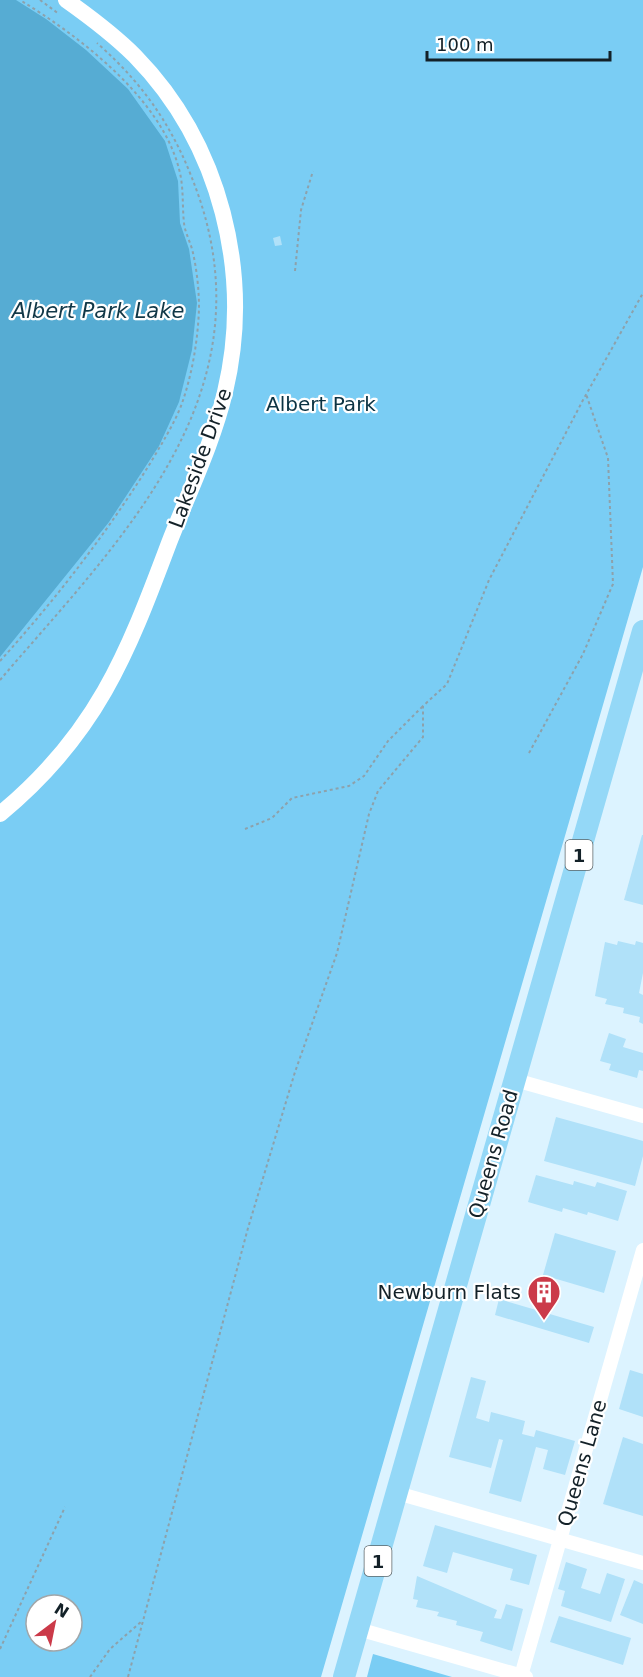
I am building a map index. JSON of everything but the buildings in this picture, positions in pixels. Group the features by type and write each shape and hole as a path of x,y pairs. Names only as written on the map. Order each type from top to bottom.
{"highway":[{"name":"Queens Road","path":"344,1677 643,631"}],"street":[{"name":"Lakeside Drive","path":"0,814 66,749 97,707 132,641 225,395 236,323 235,275 230,239 223,209 197,142 176,107 135,56 64,8"},
{"path":"515,1080 643,1116"},
{"name":"Queens Lane","path":"524,1676 560,1540 643,1250"},
{"path":"397,1493 643,1563"},
{"path":"358,1629 524,1676"}],"path":[{"path":"0,661 116,517 160,450 181,405 187,383 196,339 199,306 194,255 184,224 184,196 178,167 163,133 141,101 116,74 69,33 20,0"},
{"path":"40,0 64,8"},
{"path":"0,681 104,559 155,491 188,430 205,385 214,342 214,258 209,230 182,153 150,98 119,63 93,39"},
{"path":"295,271 301,210 313,171"},
{"path":"245,828 272,818 292,798 350,786 364,776 404,723 447,684 489,580 586,394 643,293"},
{"path":"529,753 583,654 613,584 608,458 586,394"},
{"path":"128,1677 248,1228 295,1072 337,953 369,814 378,791 423,737 423,706"},
{"path":"0,1648 65,1508"},
{"path":"90,1677 110,1649 142,1621"}],"green space":[{"name":"Albert Park","path":"0,0 643,0 643,567 321,1677 0,1677"},
{"path":"373,1654 452,1677 367,1677"}],"water":[{"name":"Albert Park Lake","path":"0,0 16,0 46,19 86,50 128,89 165,141 178,181 180,223 189,249 197,303 192,350 179,402 159,446 109,522 0,657"}],"place":[{"name":"Newburn Flats","path":"544,1321"}]}
